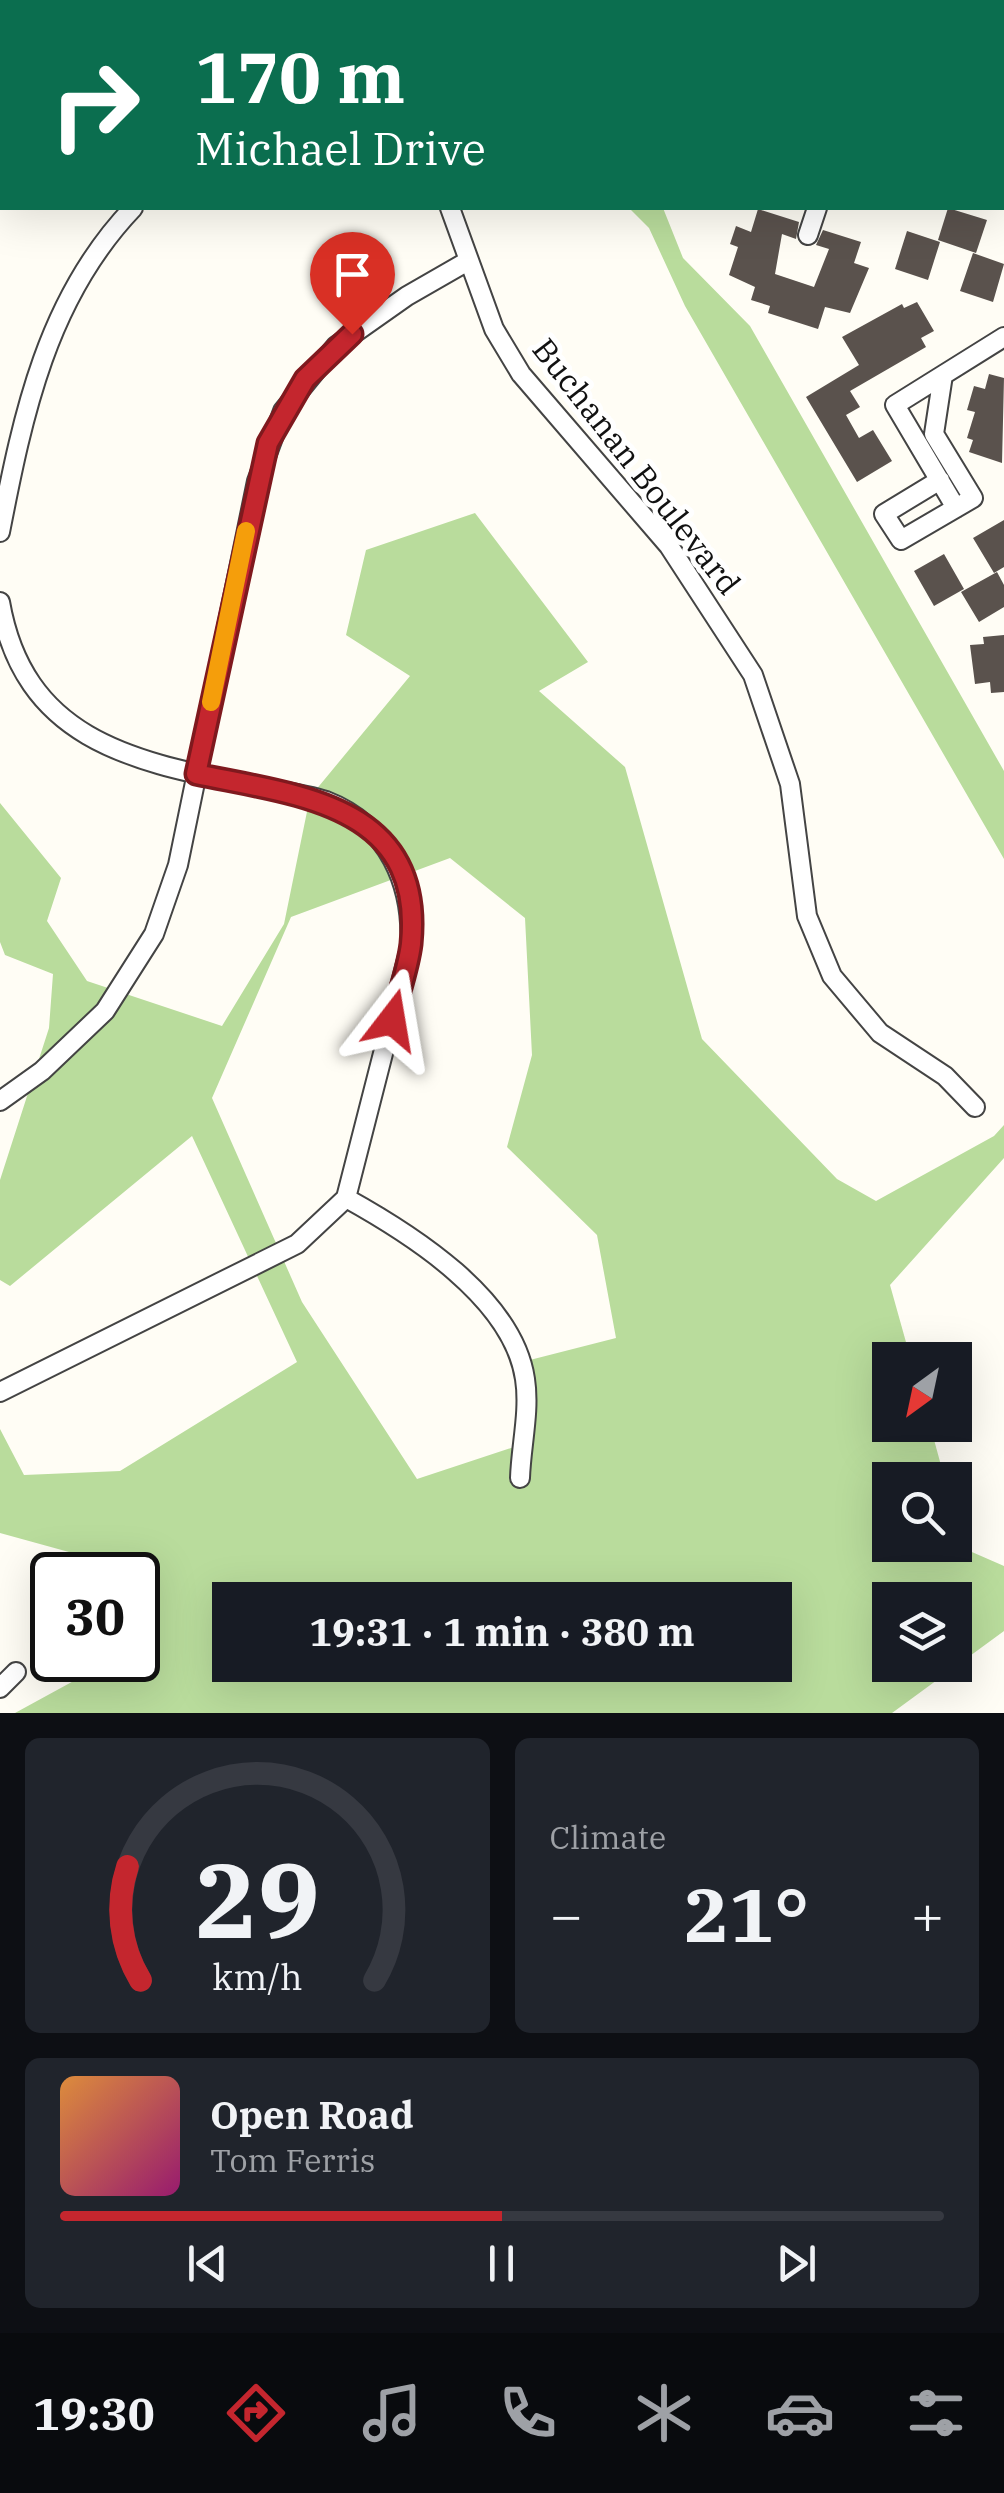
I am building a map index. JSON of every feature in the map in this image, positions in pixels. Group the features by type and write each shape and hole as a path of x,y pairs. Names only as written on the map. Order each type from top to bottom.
{"street":[{"path":"0,532 20,430 44,350 84,270 131,210"},
{"name":"Buchanan Boulevard","path":"451,210 494,328 522,374 669,546 753,675 790,784 807,916 832,976 880,1033 944,1076 975,1106"},
{"path":"808,235 816,210"},
{"path":"0,1101 80,1039 136,967 172,884 256,481 283,410 336,346 407,296 468,261"},
{"path":"940,480 884,514 901,540 973,498 895,405 1004,337"},
{"path":"943,374 926,440 940,480 956,508"},
{"path":"0,602 18,658 62,716 118,754 324,800 373,833 391,851 410,911 410,948 346,1198 297,1244 0,1392"},
{"path":"346,1198 402,1229 444,1261 510,1341 525,1378 520,1478"},
{"path":"0,1688 16,1672"}],"green space":[{"path":"631,210 664,210 683,258 750,326 1004,771 1004,859 685,306 649,228"},
{"path":"475,513 588,662 539,691 625,767 702,1039 837,1179 876,1201 994,1136 1004,1125 1004,1158 890,1285 906,1342 872,1342 872,1442 935,1442 940,1462 872,1462 872,1562 972,1562 972,1552 1004,1566 1004,1631 972,1654 972,1582 872,1582 872,1682 934,1682 892,1713 15,1713 72,1682 160,1682 160,1552 69,1552 0,1533 0,1429 24,1475 120,1471 297,1362 192,1136 10,1286 0,1280 0,1180 49,1028 53,974 5,955 0,942 0,803 61,878 47,921 87,981 222,1026 284,924 310,797 410,676 346,635 366,550","holes":["450,858 525,918 532,1055 507,1147 597,1235 616,1338 522,1362 517,1446 417,1479 302,1302 212,1098 291,917"]}],"building":[{"path":"758,210 799,222 796,239 782,234 775,274 814,287 829,249 816,245 823,230 861,242 854,263 869,268 850,313 825,307 818,329 768,313 770,306 751,300 755,287 729,275 738,247 730,244 736,226 751,232"},
{"path":"947,210 987,220 976,253 938,240"},
{"path":"907,231 940,242 928,280 895,269"},
{"path":"973,253 1004,264 993,302 960,291"},
{"path":"917,302 934,331 921,338 926,347 850,391 860,407 846,415 859,438 873,430 892,461 857,482 806,397 859,365 842,337 902,304 904,308"},
{"path":"989,374 1004,378 1002,463 969,452 973,440 967,438 975,412 967,410 974,386 985,389"},
{"path":"1004,520 1004,567 994,573 973,538"},
{"path":"944,554 964,589 934,606 914,571"},
{"path":"997,572 1004,585 1004,607 979,622 961,592"},
{"path":"1004,635 1004,692 991,693 990,682 975,684 970,645 984,644 983,637"}],"slow traffic":[{"path":"211,702 246,531"}],"route":[{"path":"352,334 321,360 293,394 268,443 256,481 196,774 324,800 363,824 391,851 406,891 412,928 392,1020"}]}
